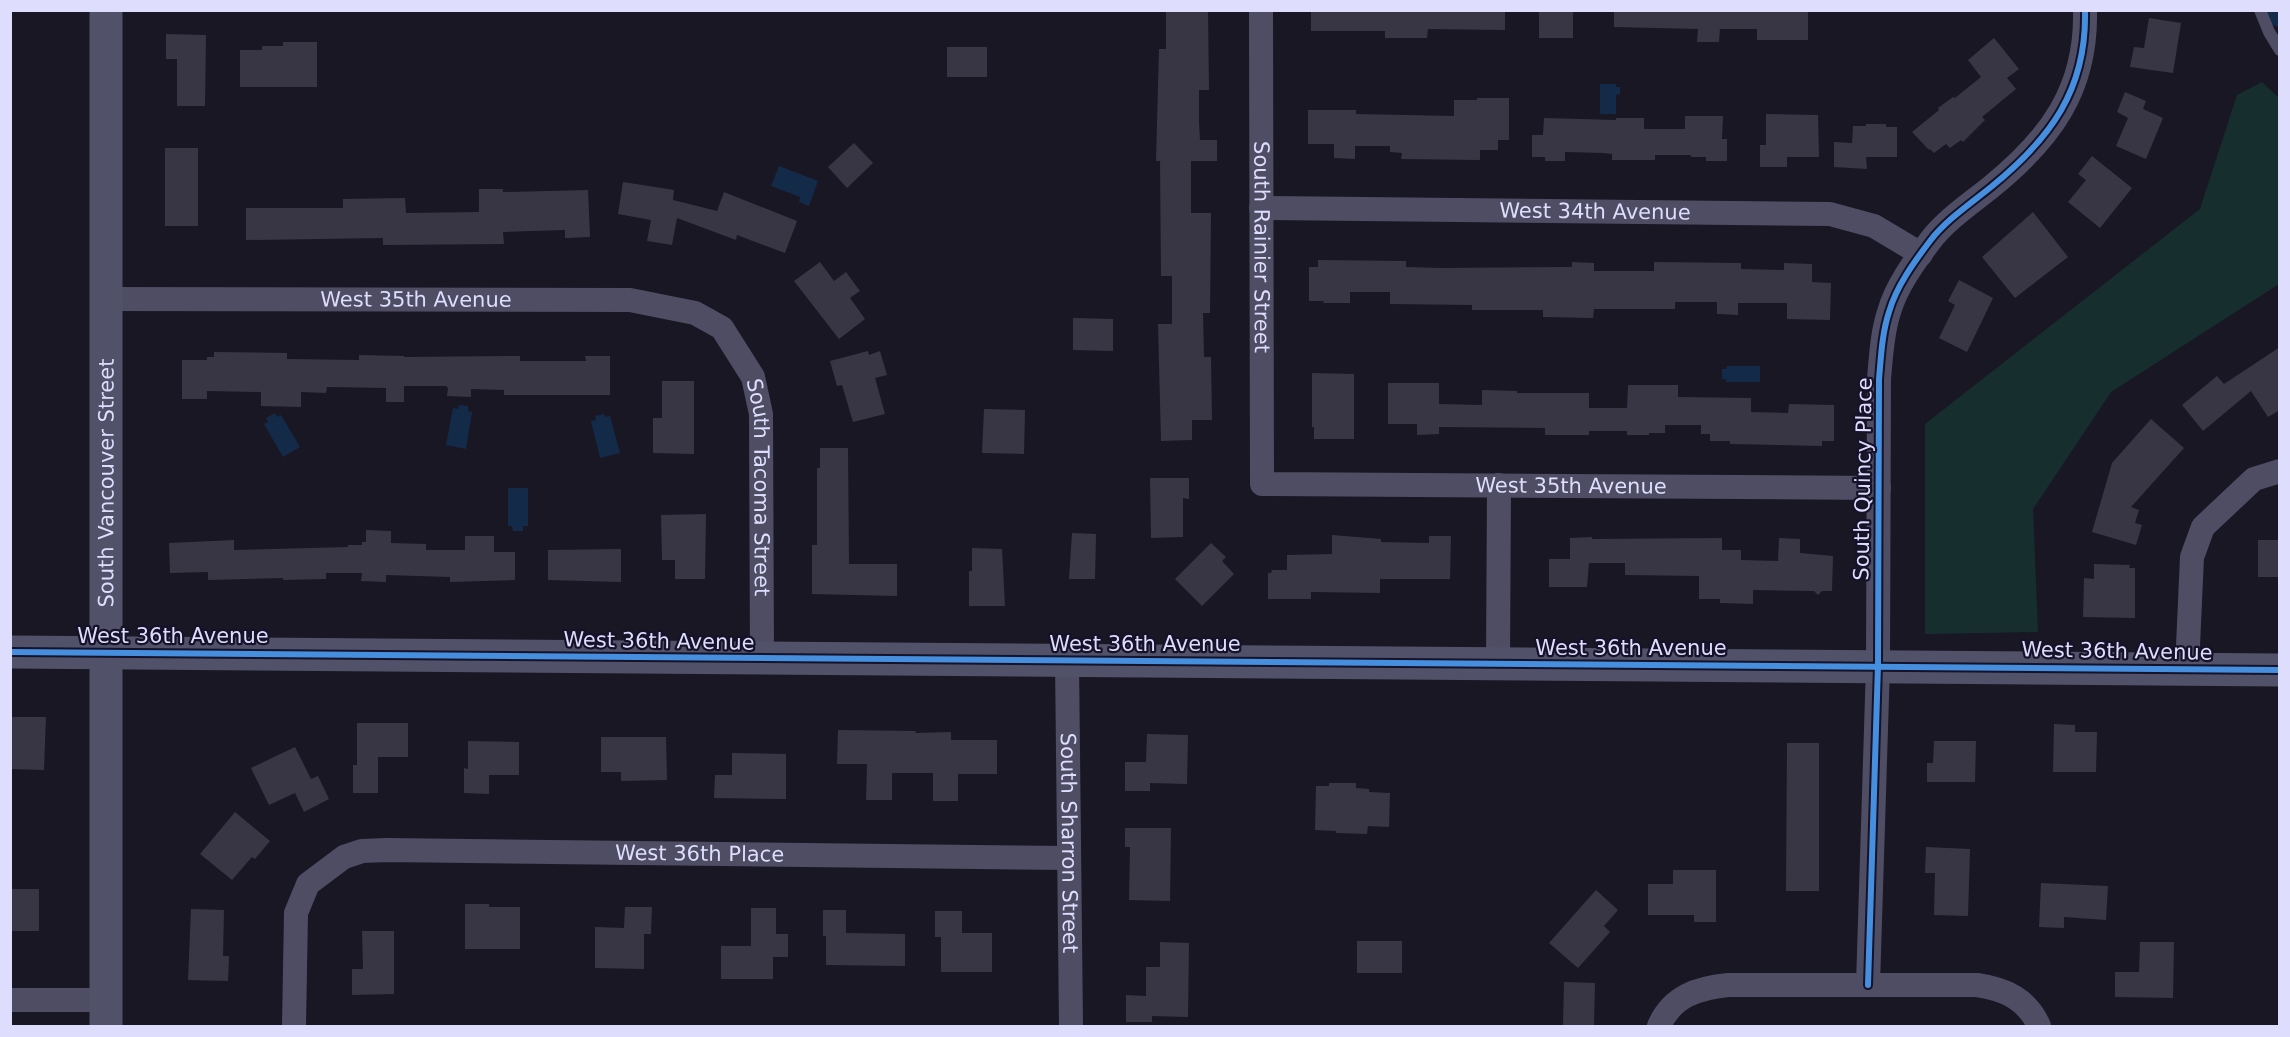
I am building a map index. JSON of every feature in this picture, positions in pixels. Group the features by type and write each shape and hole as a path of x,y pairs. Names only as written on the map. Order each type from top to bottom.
{"street":[{"name":"South Vancouver Street","path":"106,10 108,486 105,652 106,1013"},
{"name":"South Rainier Street","path":"1261,10 1263,484"},
{"name":"South Quincy Place","path":"1868,985 1878,666 1879,379 1882,346 1889,311 1904,280 1945,224 2009,172 2047,133 2073,84 2082,59 2086,32 2085,10"},
{"name":"West 34th Avenue","path":"1261,208 1830,214 1874,226 1921,254"},
{"name":"West 35th Avenue","path":"106,299 630,300 695,313 722,328"},
{"name":"South Tacoma Street","path":"722,328 753,377 761,414 762,658"},
{"path":"2187,668 2192,558 2203,527 2254,479 2280,471"},
{"name":"West 35th Avenue","path":"1263,484 1879,488"},
{"path":"1498,663 1499,485"},
{"name":"West 36th Avenue","path":"10,652 2280,670"},
{"name":"South Sharron Street","path":"1067,660 1071,1026"},
{"name":"West 36th Place","path":"294,1026 296,913 308,884 332,864 362,851 1069,858"},
{"path":"1659,1026 1676,1002 1689,992 1728,985 1977,985 1997,988 2014,994 2039,1026"},
{"path":"10,1000 106,1013"}],"lane":[{"path":"2260,10 2280,50"}],"green space":[{"path":"2262,82 2279,98 2279,284 2111,392 2033,509 2038,632 1925,634 1925,424 2200,209 2237,95"}],"water":[{"path":"1600,84 1616,84 1616,87 1620,87 1620,94 1616,95 1616,114 1600,114"},
{"path":"779,166 818,181 809,206 799,202 800,197 771,186"},
{"path":"1727,366 1760,366 1760,382 1726,382 1726,379 1722,379 1722,369 1726,369"},
{"path":"459,405 468,406 468,411 472,412 466,449 446,445 453,408 458,409"},
{"path":"275,413 277,417 281,415 300,447 283,457 264,424 268,422 266,418"},
{"path":"604,414 605,417 610,416 620,453 600,458 591,421 596,420 595,416"},
{"path":"508,488 528,488 528,526 523,526 523,531 513,531 512,526 508,526"}],"building":[{"path":"1166,10 1208,10 1209,90 1199,90 1200,140 1217,140 1217,161 1191,161 1191,213 1211,213 1210,313 1203,313 1204,357 1211,357 1212,420 1192,420 1192,440 1161,441 1158,324 1172,324 1172,276 1161,276 1160,161 1156,161 1159,49 1166,49"},
{"path":"1311,10 1505,10 1505,30 1428,29 1427,38 1385,38 1385,31 1311,31"},
{"path":"1539,10 1573,10 1573,38 1539,38"},
{"path":"1614,10 1808,10 1808,40 1757,40 1757,29 1720,29 1719,42 1697,42 1698,29 1614,27"},
{"path":"2149,18 2181,23 2173,73 2130,67 2134,47 2144,48"},
{"path":"166,34 206,35 205,106 177,106 177,59 166,59"},
{"path":"1994,38 2019,69 2007,78 2016,89 1982,117 1985,120 1963,142 1961,140 1950,148 1946,144 1934,153 1912,132 1939,110 1938,108 1953,97 1955,98 1981,77 1968,60"},
{"path":"283,42 317,42 317,87 240,87 240,50 262,50 262,46 283,46"},
{"path":"947,47 987,47 987,77 947,77"},
{"path":"2125,92 2146,101 2143,109 2163,118 2146,159 2116,146 2128,118 2117,112"},
{"path":"1477,98 1509,98 1509,140 1498,140 1498,150 1480,150 1480,160 1401,159 1402,153 1390,152 1390,146 1355,146 1355,159 1334,158 1334,144 1308,144 1308,110 1356,110 1356,114 1454,116 1454,100 1477,100"},
{"path":"1766,114 1818,115 1819,157 1787,157 1787,167 1760,167 1760,145 1766,145"},
{"path":"1685,116 1723,116 1722,139 1727,139 1727,161 1706,161 1706,157 1690,155 1655,155 1655,160 1612,160 1612,154 1565,152 1565,161 1545,161 1545,157 1532,157 1532,135 1543,135 1544,118 1616,120 1616,118 1644,118 1644,129 1685,129"},
{"path":"1866,124 1886,124 1886,127 1897,127 1897,157 1866,157 1867,169 1834,167 1834,142 1852,143 1853,126 1866,126"},
{"path":"854,143 873,163 847,188 828,167"},
{"path":"165,148 198,148 198,226 165,226"},
{"path":"2092,156 2132,188 2100,228 2068,202 2086,180 2078,174"},
{"path":"623,182 674,190 673,200 717,211 724,192 797,221 785,253 737,235 736,240 677,218 672,245 647,241 651,220 618,214"},
{"path":"479,189 503,189 503,192 588,190 590,237 565,238 565,230 503,232 504,244 383,245 383,238 246,240 246,208 343,208 343,199 405,198 406,213 479,212"},
{"path":"2033,212 2068,257 2015,298 1982,257"},
{"path":"1318,260 1406,261 1406,267 1441,268 1572,267 1572,262 1594,263 1594,271 1654,271 1654,262 1741,263 1741,269 1784,270 1784,263 1812,264 1812,282 1831,283 1830,320 1787,319 1787,303 1738,303 1738,315 1717,314 1717,302 1675,302 1675,309 1594,309 1593,318 1543,317 1543,310 1472,310 1472,305 1390,304 1390,292 1350,292 1350,303 1323,303 1324,301 1309,301 1309,267 1318,267"},
{"path":"820,262 834,281 846,272 860,291 850,298 865,319 839,339 794,281"},
{"path":"1959,280 1993,298 1967,352 1939,338 1955,305 1948,301"},
{"path":"1073,318 1113,319 1113,351 1073,350"},
{"path":"2280,347 2280,410 2268,417 2251,391 2203,431 2182,405 2217,376 2224,384"},
{"path":"868,351 869,355 880,351 887,375 875,378 885,414 853,422 842,385 837,386 830,361"},
{"path":"214,352 287,353 287,359 359,360 359,355 520,356 520,361 586,361 585,356 610,356 610,395 504,395 504,390 471,389 471,397 447,396 446,386 404,386 404,402 386,402 386,388 327,387 326,393 301,392 301,407 261,406 261,392 207,391 207,399 182,399 182,360 207,360 207,357 214,357"},
{"path":"1312,373 1354,374 1354,439 1314,439"},
{"path":"662,381 694,381 694,454 653,453 653,418 662,418"},
{"path":"1388,383 1439,383 1439,404 1482,405 1482,390 1517,391 1517,393 1589,393 1589,408 1627,408 1628,385 1678,385 1678,397 1751,398 1751,412 1788,413 1789,404 1834,405 1834,441 1822,441 1822,446 1730,444 1730,441 1710,441 1710,434 1701,434 1701,425 1665,425 1665,433 1649,433 1649,435 1627,435 1627,431 1589,431 1589,435 1545,435 1545,428 1439,427 1439,434 1417,435 1417,424 1388,424"},
{"path":"984,409 1025,410 1024,454 982,453"},
{"path":"2151,419 2184,448 2131,507 2139,510 2135,523 2142,525 2136,545 2092,532 2112,463"},
{"path":"820,448 848,448 849,564 897,564 897,596 812,594 812,545 817,545 817,468 820,468"},
{"path":"1150,478 1189,478 1189,499 1183,498 1183,537 1151,538"},
{"path":"706,514 705,579 675,579 675,560 662,560 661,515"},
{"path":"366,530 391,531 391,543 426,544 426,550 465,550 465,536 494,536 494,552 515,552 515,580 450,582 450,577 386,575 386,582 361,581 362,573 326,573 326,579 208,580 208,572 170,573 169,543 234,540 234,550 348,547 348,545 362,545 362,542 366,542"},
{"path":"1072,533 1096,534 1095,579 1069,579"},
{"path":"1332,535 1381,539 1381,542 1429,543 1429,536 1451,536 1450,579 1380,579 1380,593 1311,592 1311,599 1268,599 1268,573 1272,570 1287,570 1287,555 1332,554"},
{"path":"1592,537 1592,539 1722,538 1722,550 1741,550 1741,560 1778,561 1779,538 1800,539 1800,553 1833,556 1832,591 1822,591 1818,595 1814,591 1753,590 1753,604 1720,603 1720,599 1699,599 1699,576 1625,575 1625,563 1589,563 1587,587 1549,587 1549,559 1570,559 1570,538"},
{"path":"2258,540 2280,540 2280,577 2258,577"},
{"path":"1211,543 1226,557 1222,561 1234,574 1202,606 1175,579"},
{"path":"972,548 1002,549 1005,606 969,606 969,571 972,571"},
{"path":"621,549 621,582 548,580 548,550"},
{"path":"2094,564 2130,565 2129,568 2135,568 2135,618 2083,617 2084,578 2094,579"},
{"path":"10,717 46,717 44,770 10,769"},
{"path":"357,723 408,723 408,757 378,757 378,793 353,793 353,765 357,765"},
{"path":"2054,724 2075,725 2075,732 2097,732 2096,772 2053,772"},
{"path":"838,730 951,732 951,740 997,740 997,774 958,774 958,801 933,801 933,773 892,773 892,800 866,800 867,764 837,764"},
{"path":"1147,734 1188,735 1187,784 1150,783 1150,791 1125,791 1125,762 1146,762"},
{"path":"601,737 666,737 667,780 621,781 621,772 601,772"},
{"path":"468,741 519,742 519,775 489,775 489,794 464,793 464,768 468,769"},
{"path":"1934,741 1976,741 1975,782 1927,782 1927,763 1933,763"},
{"path":"1787,743 1819,743 1819,891 1786,891"},
{"path":"295,747 311,779 318,776 329,799 304,812 295,793 269,805 251,768"},
{"path":"732,753 786,754 786,799 714,798 715,775 732,775"},
{"path":"1329,783 1356,783 1356,788 1369,789 1369,792 1390,793 1389,827 1368,826 1367,834 1315,830 1316,786 1329,786"},
{"path":"235,812 270,841 255,859 252,857 232,880 200,854"},
{"path":"1125,828 1171,828 1170,901 1129,900 1130,847 1125,847"},
{"path":"1926,847 1970,849 1968,916 1934,915 1935,873 1925,873"},
{"path":"1673,870 1716,870 1716,922 1694,922 1694,915 1648,915 1648,884 1673,884"},
{"path":"2041,883 2108,886 2106,920 2064,917 2064,928 2039,927"},
{"path":"11,889 39,889 39,931 10,931"},
{"path":"1596,890 1618,910 1604,926 1610,932 1578,968 1549,943"},
{"path":"465,904 520,907 520,949 465,949"},
{"path":"625,907 652,907 651,934 644,934 644,969 595,968 595,927 624,928"},
{"path":"751,908 776,908 776,934 788,934 788,957 773,957 773,979 721,979 721,946 751,946"},
{"path":"191,909 224,910 223,956 229,956 228,981 188,980"},
{"path":"823,910 846,910 846,933 905,934 905,966 826,965"},
{"path":"935,911 962,911 962,933 992,933 992,972 941,972 941,937 935,937"},
{"path":"362,931 394,931 394,994 352,995 352,969 363,969"},
{"path":"1357,941 1402,941 1402,973 1357,973"},
{"path":"1160,942 1189,943 1188,1017 1152,1016 1152,1022 1126,1022 1126,995 1146,996 1146,967 1160,967"},
{"path":"2140,942 2174,942 2173,998 2115,997 2115,972 2139,972"},
{"path":"1564,982 1595,983 1594,1026 1563,1026"}],"waterway":[{"path":"2277,10 2280,15"}],"cycle path":[{"path":"1868,985 1878,665 1879,379 1885,328 1892,303 1901,284 1936,233 2012,169 2047,131 2061,110 2072,89 2079,65 2084,39 2085,10"},
{"path":"10,652 2280,670"}]}
